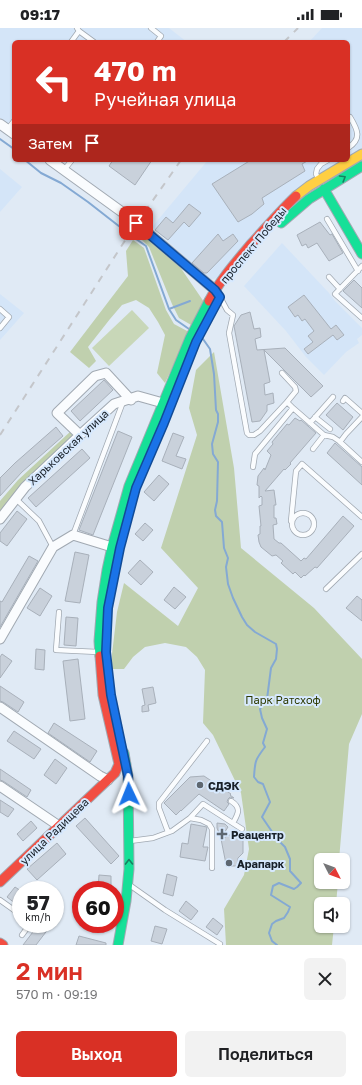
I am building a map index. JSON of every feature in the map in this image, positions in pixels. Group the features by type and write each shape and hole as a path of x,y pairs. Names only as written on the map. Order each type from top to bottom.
{"main road":[{"name":"проспект Победы","path":"350,161 362,154"},
{"name":"проспект Победы","path":"118,945 122,929 129,868 128,776 111,695 106,652 108,608 120,548 136,488 167,404 193,340 217,294 241,256 274,218 295,197 349,162"},
{"name":"проспект Победы","path":"217,294 226,286 263,241 290,214 324,189 362,166"},
{"path":"319,180 361,248"},
{"name":"проспект Победы","path":"119,760 103,694 99,653 102,602 112,547 129,486 167,404"},
{"name":"улица Радищева","path":"0,882 108,780 118,768 119,760"},
{"path":"108,780 115,780 122,784 128,791"}],"street":[{"path":"53,162 133,220 217,294"},
{"path":"80,435 57,413 95,376 106,373 127,401"},
{"name":"Харьковская улица","path":"0,519 25,487 114,404 127,401 138,396 167,404"},
{"path":"0,640 53,547 73,535 112,547"},
{"path":"0,707 108,780"},
{"path":"0,786 59,826"}],"lane":[{"path":"150,28 161,36 158,40"},
{"path":"72,40 78,30 91,40"},
{"path":"350,118 357,127 358,138 356,142 350,146"},
{"path":"64,170 70,162"},
{"path":"319,180 316,174 317,169 324,162"},
{"path":"328,219 358,271"},
{"path":"362,266 335,294 362,318"},
{"path":"328,277 340,289"},
{"path":"217,294 227,310 233,315 229,332 247,433 249,435 254,435 260,431 296,391 296,386 282,374"},
{"path":"0,309 9,317 0,328"},
{"path":"310,423 333,397"},
{"path":"342,402 345,398 362,413"},
{"path":"73,535 127,401"},
{"path":"287,402 324,436 333,437 362,462"},
{"path":"253,467 255,454 293,408"},
{"path":"315,417 330,430"},
{"path":"340,442 362,417"},
{"path":"313,449 324,436"},
{"path":"291,521 293,517 303,512 313,518 315,524 312,532 308,535 300,536 292,529 291,521 296,470 302,464 362,517"},
{"path":"16,499 39,521 53,547"},
{"path":"326,589 362,554"},
{"path":"59,612 56,650 99,653"},
{"path":"168,832 159,808 160,803 207,741"},
{"path":"231,801 237,806 238,812 233,823"},
{"path":"129,841 152,838 172,831 190,818 203,804 242,829"},
{"path":"190,818 201,820 209,824 212,829 212,868"},
{"path":"128,884 165,910 220,944"},
{"path":"0,900 12,909"}],"shaded area":[{"path":"0,28 169,28 184,40 12,40 12,127 0,118"},
{"path":"322,28 362,28 362,149 350,157 350,40 311,40"},
{"path":"206,162 343,162 217,278 210,280 152,227"},
{"path":"0,169 22,187 0,212"},
{"path":"282,243 362,328 362,335 357,339 359,343 346,352 324,375 306,357 286,331 244,286"},
{"path":"0,294 24,313 0,340"}],"green space":[{"path":"141,233 178,264 204,302 193,326 179,318 149,247 138,236"},
{"path":"133,240 144,248 166,310 174,324 189,332 165,383 157,373 165,335 149,308 136,300 122,305 88,347 96,361 89,368 70,352 128,276 126,251"},
{"path":"132,310 149,328 109,366 92,348"},
{"name":"Парк Ратсхоф","path":"214,352 234,468 241,548 314,608 362,659 362,714 349,744 340,853 314,853 314,889 337,889 337,897 314,897 314,933 333,933 332,945 226,945 224,909 244,875 249,849 241,793 213,735 203,723 205,670 197,657 186,647 165,643 145,647 133,657 124,669 112,669 112,654 117,612 124,583 178,626 198,588 161,548 197,435 189,408 196,370"},
{"path":"71,431 75,436 0,514 0,501 18,480"}],"building":[{"path":"112,162 151,162 135,185 109,166"},
{"path":"248,162 306,162 302,164 305,171 262,198 264,204 252,214 238,222 212,184"},
{"path":"189,204 201,213 189,227 184,222 168,240 155,230 166,217 173,223"},
{"path":"320,222 330,235 332,234 343,253 329,261 317,243 308,248 306,244 302,246 297,235"},
{"path":"218,234 223,241 233,234 238,241 207,273 204,273 192,263"},
{"path":"354,280 362,288 362,308 343,291"},
{"path":"304,295 331,329 336,325 344,335 337,340 333,335 308,354 304,349 313,342 308,336 314,331 305,319 302,321 298,315 295,317 288,307"},
{"path":"250,312 254,329 260,328 261,337 255,339 257,350 285,348 323,386 311,397 264,350 270,382 264,384 265,395 273,393 274,403 267,405 267,411 260,421 252,422 234,326 241,315"},
{"path":"104,380 113,390 80,421 71,411"},
{"path":"337,403 353,417 343,430 326,415"},
{"path":"295,418 300,421 301,420 316,433 290,463 291,464 285,470 284,469 265,491 274,490 276,505 274,505 274,518 276,518 277,524 273,525 274,539 281,543 301,561 304,558 306,559 343,516 354,526 317,568 315,567 301,578 295,572 293,574 281,563 283,561 276,555 272,556 261,547 258,535 260,534 261,526 259,506 262,505 262,497 261,496 259,498 259,486 257,485 258,476 264,468 265,470 271,455 267,451 273,444 272,442 287,424 289,425"},
{"path":"56,427 63,436 22,472 0,496 0,478"},
{"path":"118,431 132,437 93,535 79,530"},
{"path":"173,433 184,437 176,456 186,459 182,469 162,461"},
{"path":"335,443 362,467 362,485 327,453"},
{"path":"82,449 90,458 36,507 28,498"},
{"path":"159,475 169,484 154,501 144,492"},
{"path":"17,511 27,519 7,546 0,541 0,533"},
{"path":"145,523 153,530 143,541 135,534"},
{"path":"75,552 89,555 80,603 65,601"},
{"path":"29,556 38,561 0,627 0,601 2,602"},
{"path":"140,560 153,572 141,585 128,573"},
{"path":"174,587 186,597 175,609 164,600"},
{"path":"40,588 52,596 40,616 27,608"},
{"path":"357,596 362,600 362,621 346,608"},
{"path":"66,617 78,618 76,646 64,645"},
{"path":"36,649 45,650 44,670 35,669"},
{"path":"2,654 12,661 0,678 0,657"},
{"path":"78,659 85,719 70,721 63,661"},
{"path":"0,686 24,702 18,712 0,701"},
{"path":"153,687 156,703 148,705 149,711 142,712 142,706 145,705 142,689"},
{"path":"54,723 97,751 90,762 48,733"},
{"path":"14,731 41,749 34,759 7,741"},
{"path":"55,759 67,768 56,784 44,775"},
{"path":"0,769 31,790 27,797 0,780"},
{"path":"204,776 231,794 230,795 234,798 230,797 228,799 227,802 229,804 224,811 199,794 176,815 164,803 190,777"},
{"path":"0,800 14,809 8,817 0,812"},
{"path":"85,818 119,856 111,864 76,826"},
{"path":"31,821 37,828 23,841 17,834"},
{"path":"217,823 225,824 228,827 221,838 217,828"},
{"path":"191,824 207,827 203,847 208,847 205,861 180,857 182,843 188,844"},
{"path":"234,833 236,836 240,834 243,841 243,853 238,858 237,866 228,866 228,864 226,864 221,839"},
{"path":"57,843 66,854 37,880 27,869"},
{"path":"167,874 177,877 173,896 163,893"},
{"path":"99,875 111,876 111,881 99,881"},
{"path":"12,891 12,901 7,897"},
{"path":"186,901 198,911 191,920 179,911"},
{"path":"213,918 223,926 217,935 206,927"},
{"path":"155,926 167,929 162,944 151,941"},
{"path":"32,933 45,933 36,945 23,945"},
{"path":"79,936 106,943 106,945 76,945"}],"waterway":[{"path":"0,139 12,148"},
{"path":"27,162 41,173 61,183 88,202 146,246 169,309 176,320 189,329"},
{"path":"169,309 190,301"},
{"path":"198,335 210,349 214,374 216,410 218,414 218,422 212,444 213,454 218,462 217,501 215,510 216,516 222,522 224,548 228,558 226,567 228,584 233,598 247,625 255,632 276,644 277,649 276,659 271,668 267,699 260,709 267,729 263,743 265,747 256,761 254,777 258,782 263,784 270,802 262,817 277,839 285,847 290,859 290,871 301,883 294,889 279,883 273,886 271,895 290,907 284,918 272,924 269,933 272,941 277,945"}],"railway":[{"path":"286,40 298,28"},
{"path":"0,435 126,239 180,162"}],"traffic: fast":[{"path":"281,223 309,199 362,166"},
{"path":"324,189 362,254"},
{"path":"100,656 99,641 102,602 107,570 129,486 190,338 209,301"},
{"path":"118,945 126,901 129,869 128,776 124,753"}],"traffic: slow":[{"path":"350,161 362,154"},
{"path":"296,196 309,186 349,162"}],"traffic: jam":[{"path":"209,301 223,278 251,244 296,196"},
{"path":"0,882 115,773 119,764 103,695 100,656"}],"place":[{"name":"СДЭК","path":"200,785"},
{"name":"Реацентр","path":"222,834"},
{"name":"Арапарк","path":"229,863"}],"route":[{"path":"129,794 128,776 123,748 111,695 106,652 108,608 120,548 136,488 196,342 220,297 215,290 136,223"}]}
